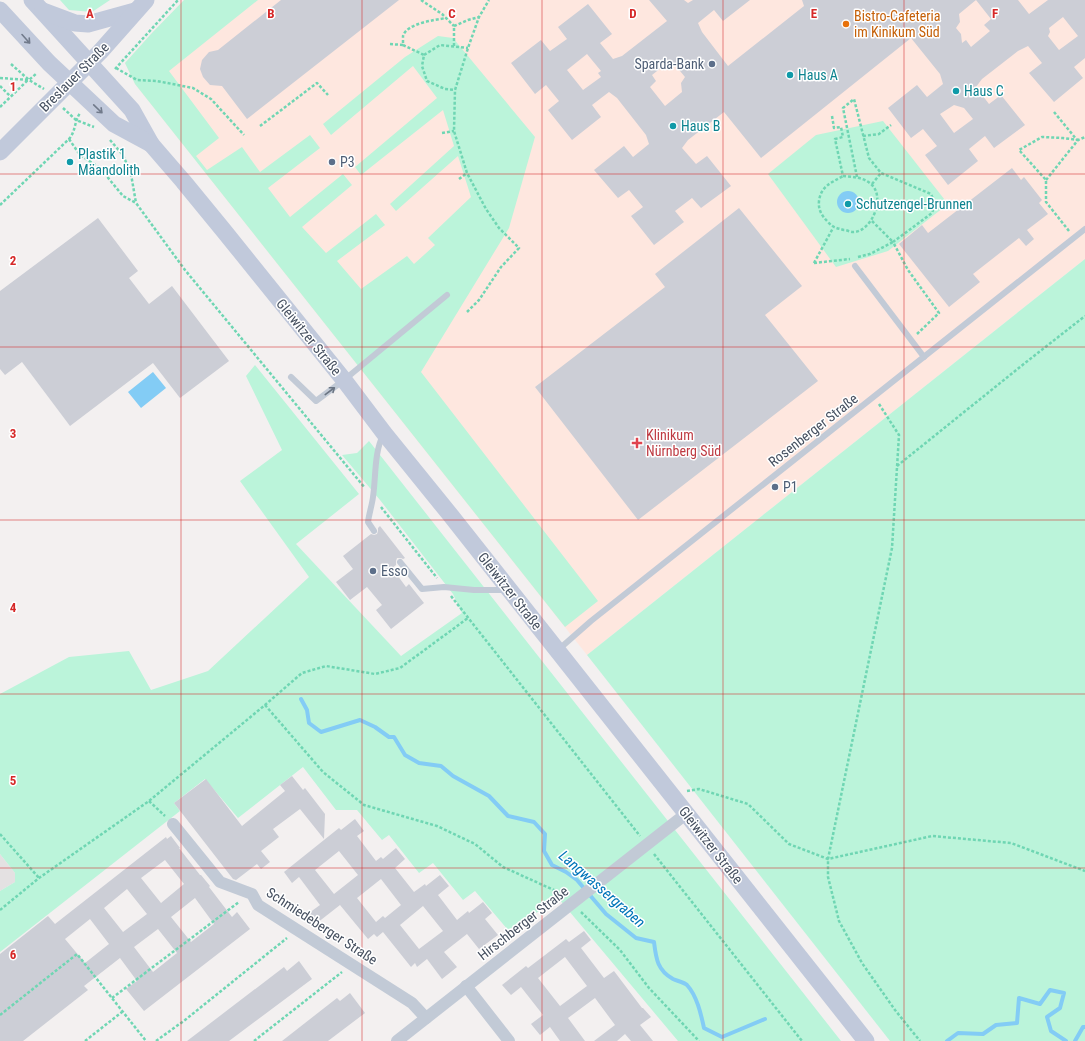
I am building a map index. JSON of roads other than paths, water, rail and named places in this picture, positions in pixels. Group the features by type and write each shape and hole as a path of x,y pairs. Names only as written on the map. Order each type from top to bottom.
{"main road":[{"path":"36,5 83,24 103,21 141,5"},
{"name":"Gleiwitzer Straße","path":"36,5 132,110 151,144 183,181 344,380 384,433 687,813 866,1041"},
{"name":"Breslauer Straße","path":"0,152 109,43 141,5"},
{"name":"Gleiwitzer Straße","path":"0,10 41,55 114,124 151,144"}],"street":[{"name":"Hirschberger Straße","path":"396,1041 687,813"},
{"name":"Schmiedeberger Straße","path":"173,824 220,882 252,894 258,905 412,1003 426,1018"},
{"path":"466,986 509,1041"}],"lane":[{"name":"Rosenberger Straße","path":"557,651 591,621 1085,229"},
{"path":"855,266 924,357"},
{"path":"291,377 316,401 344,380 447,295"},
{"path":"374,531 368,522 373,498 380,440 384,433"},
{"path":"400,562 422,588 444,587 474,590 509,590"}],"water":[{"name":"Schutzengel-Brunnen","path":"848,191 856,194 859,202 856,210 848,213 840,210 837,202 840,194"},
{"path":"153,372 166,388 141,408 128,392"}],"waterway":[{"name":"Langwassergraben","path":"301,699 307,710 309,723 321,732 360,720 375,727 389,737 394,737 405,755 419,763 441,766 453,776 489,796 508,816 534,822 545,834 544,851 552,865 566,872 577,880 606,914 636,938 654,942 660,968 673,979 686,984 690,989 700,1011 704,1028 722,1037 765,1019"},
{"path":"947,1041 958,1033 983,1034 996,1025 1017,1023 1019,998 1040,1004 1050,990 1064,993 1060,1008 1047,1017 1051,1031 1066,1041"},
{"path":"1075,1041 1083,1027 1085,1027"}],"place":[{"name":"Bistro-Cafeteria im Kinikum Süd","path":"846,24"},
{"name":"Sparda-Bank","path":"712,64"},
{"name":"Haus A","path":"790,75"},
{"name":"Haus C","path":"956,91"},
{"name":"Haus B","path":"673,126"},
{"name":"Plastik 1 Mäandolith","path":"70,162"},
{"name":"P3","path":"332,162"},
{"name":"Schutzengel-Brunnen","path":"848,204"},
{"name":"Klinikum Nürnberg Süd","path":"637,443"},
{"name":"P1","path":"775,487"},
{"name":"Esso","path":"373,571"}]}
